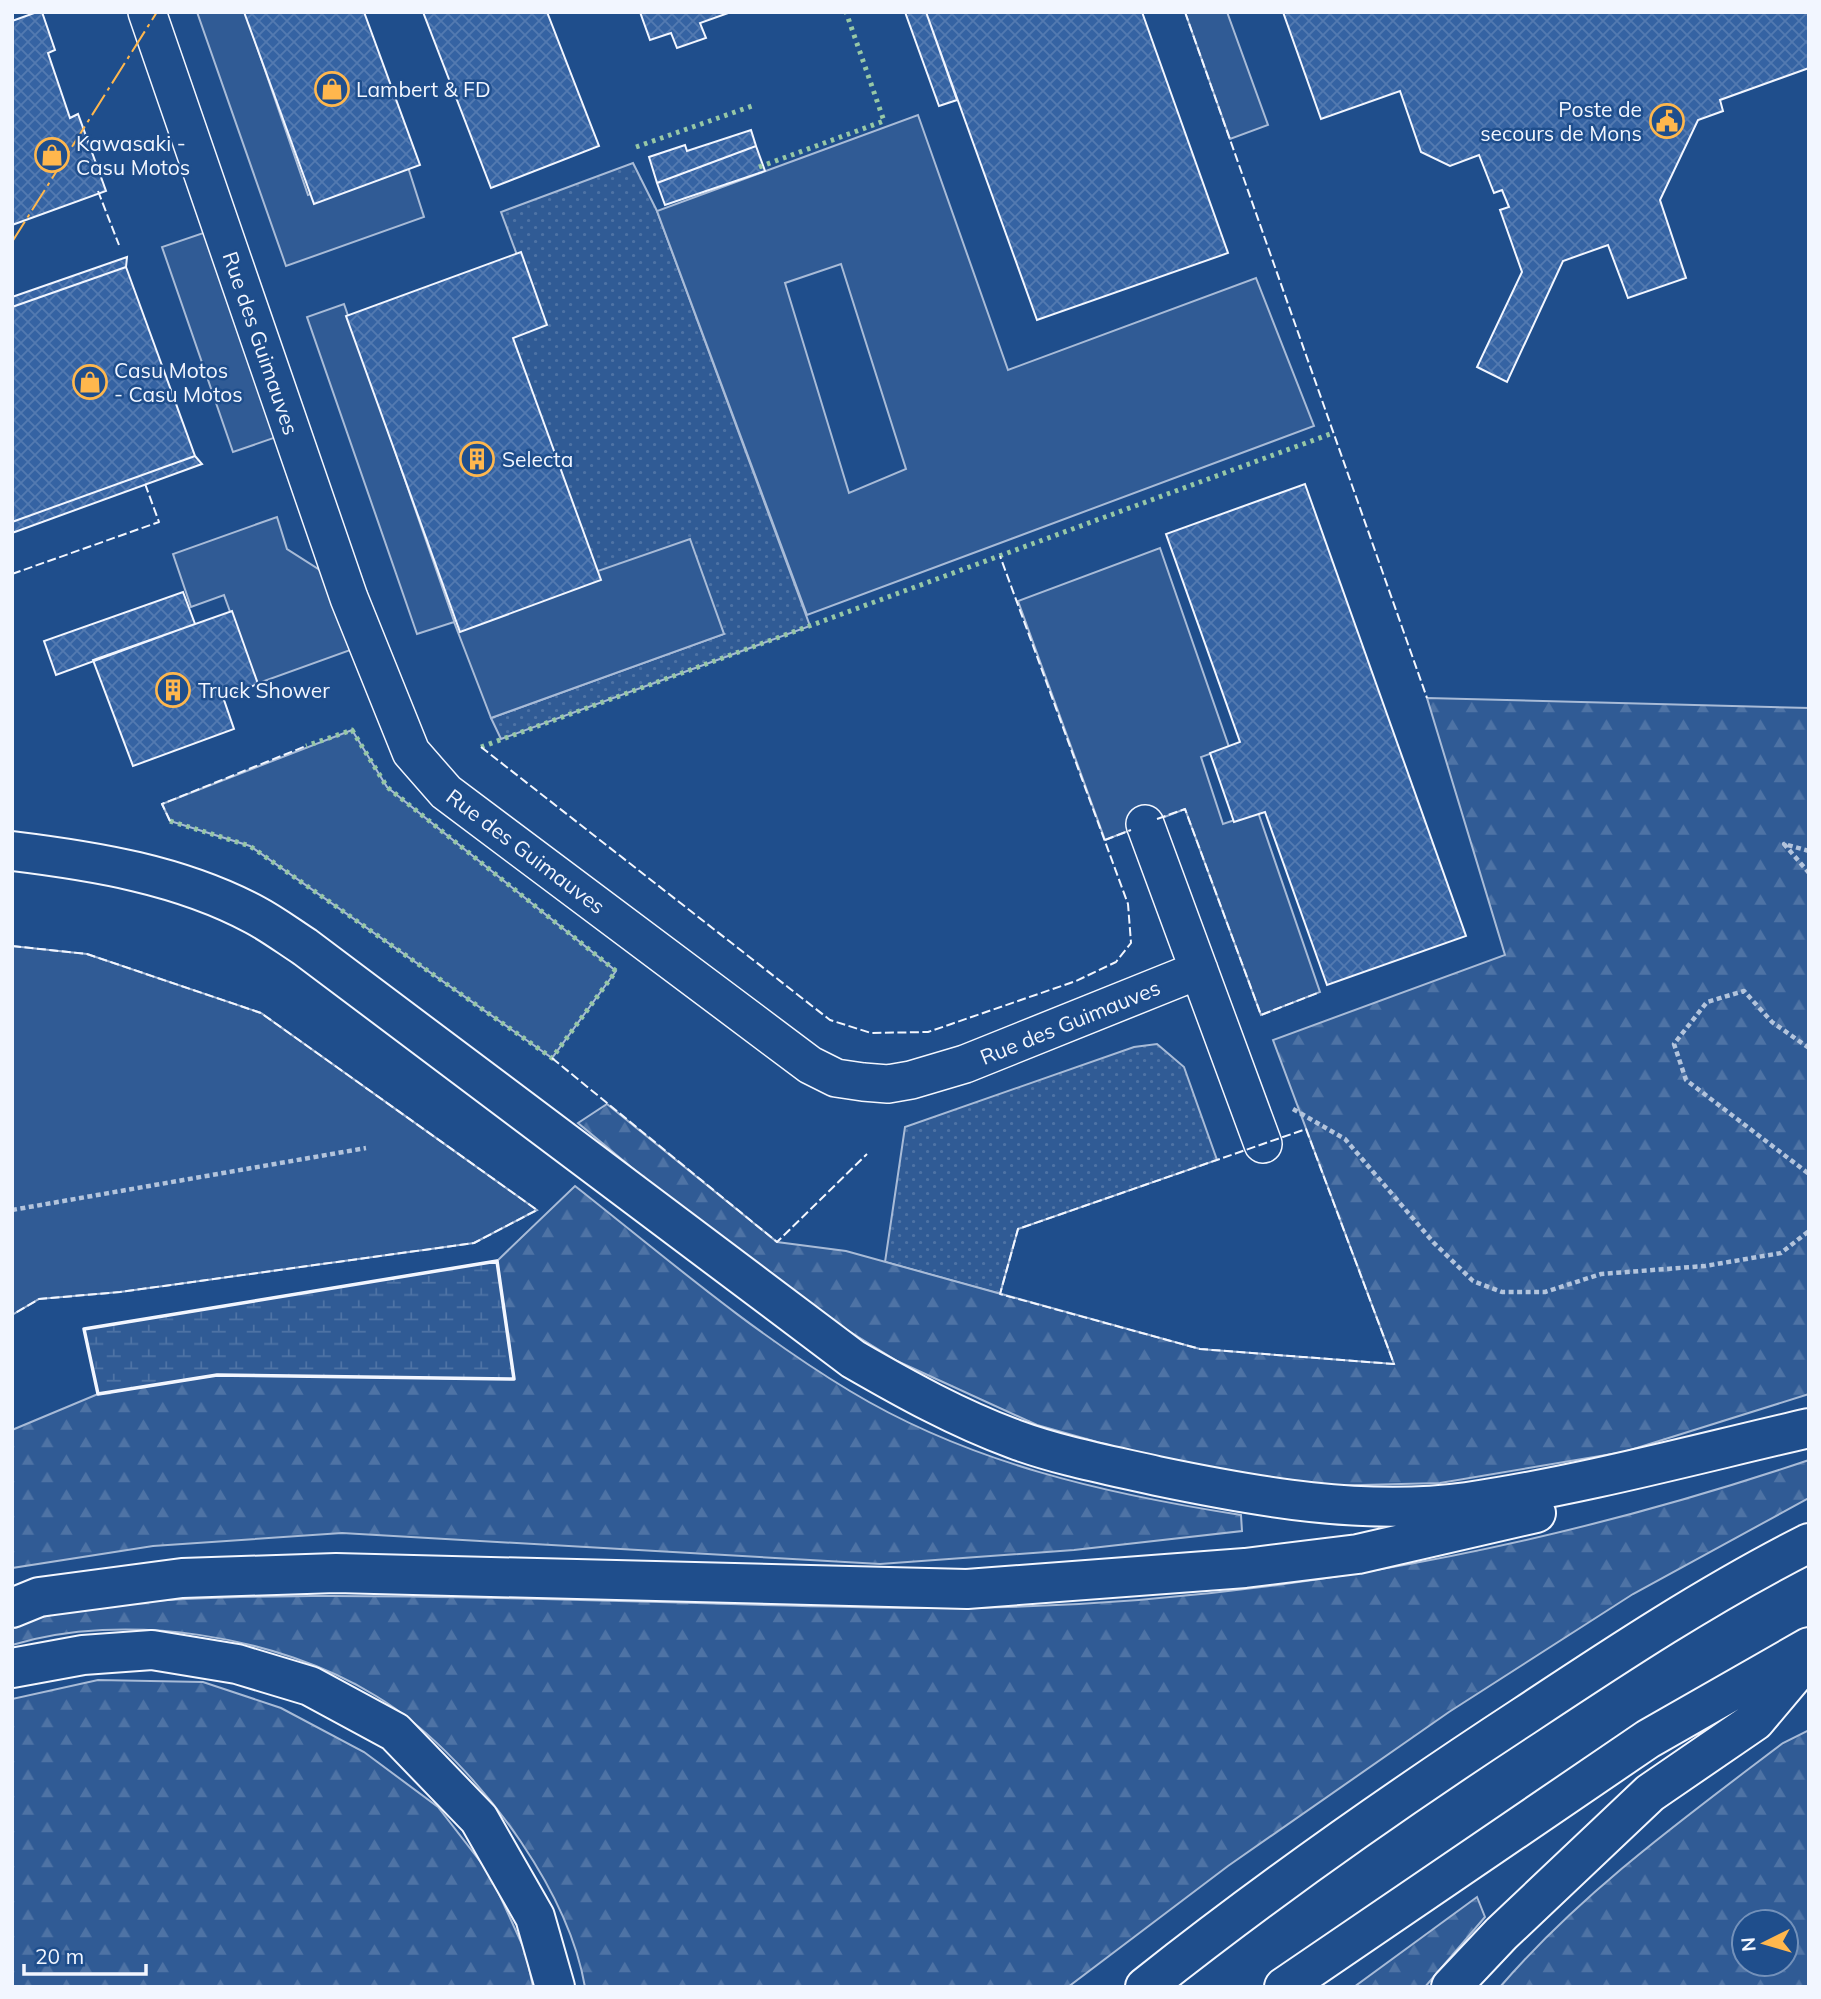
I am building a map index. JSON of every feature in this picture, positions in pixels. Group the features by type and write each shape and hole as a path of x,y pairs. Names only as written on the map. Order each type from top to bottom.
{"highway":[{"path":"12,851 151,875 204,892 255,915 305,947 853,1359 936,1406 1014,1439 1080,1459 1229,1490 1330,1504 1399,1507 1466,1502 1566,1483 1809,1428"},
{"path":"12,1608 39,1597 182,1578 336,1573 967,1589 1245,1568 1358,1554 1593,1499 1809,1428"},
{"path":"1145,1987 1237,1914 1417,1786 1598,1667 1809,1543"},
{"path":"1284,1987 1648,1739 1809,1647"},
{"path":"12,1668 83,1655 152,1650 237,1664 310,1686 396,1732 479,1819 535,1917 555,1987"},
{"path":"1451,1987 1501,1934 1650,1793 1755,1721 1809,1657"}],"street":[{"name":"Rue des Guimauves","path":"147,12 349,598 411,752 446,792 810,1065 836,1078 888,1084 965,1064 1199,971"},
{"path":"1145,824 1263,1144"}],"path":[{"path":"1809,851 1784,844 1809,873"},
{"path":"1809,1048 1772,1023 1744,991 1707,1002 1674,1044 1686,1080 1809,1174"},
{"path":"1247,1103 1273,1098 1345,1139 1444,1253 1473,1281 1502,1292 1545,1292 1601,1273 1706,1266 1781,1253 1809,1231"},
{"path":"12,1210 366,1149"}],"green space":[{"path":"633,163 657,211 810,626 501,739 491,718 724,634 594,573 509,328 540,317 501,212"},
{"path":"1427,698 1809,708 1809,1394 1624,1452 1440,1483 1323,1486 1196,1470 1037,1425 897,1361 768,1281 578,1123 607,1104 777,1242 846,1251 1200,1349 1394,1364 1273,1040 1505,955"},
{"path":"1157,1044 1184,1067 1217,1160 1018,1229 1000,1294 885,1262 905,1127 1134,1047"},
{"path":"575,1186 709,1293 778,1344 850,1391 895,1416 942,1438 1040,1472 1140,1497 1241,1515 1242,1531 1074,1550 880,1564 342,1533 153,1546 12,1568 12,1430 98,1394 217,1375 514,1379 497,1261"},
{"path":"497,1261 514,1379 217,1375 98,1394 84,1329"},
{"path":"1809,1460 1809,1498 1633,1594 1449,1712 1228,1866 1068,1987 585,1987 575,1948 560,1911 542,1875 507,1822 437,1743 376,1696 337,1675 293,1658 247,1644 199,1635 150,1630 102,1630 56,1635 12,1645 12,1626 44,1616 119,1604 199,1598 464,1597 922,1608 1035,1606 1147,1599 1372,1571 1483,1550 1702,1494"},
{"path":"98,1680 203,1682 281,1708 364,1752 438,1807 490,1874 526,1953 533,1987 12,1987 12,1699"},
{"path":"1809,1730 1809,1987 1500,1987 1565,1919 1671,1829 1783,1743"},
{"path":"1477,1897 1485,1917 1425,1987 1354,1987"}],"shaded area":[{"path":"197,12 245,12 308,195 406,161 424,217 286,266"},
{"path":"1185,12 1227,12 1268,125 1230,139"},
{"path":"918,115 1008,370 1256,278 1314,426 807,615 657,211","holes":["841,264 906,469 849,493 785,283"]},
{"path":"221,227 291,432 233,452 162,247"},
{"path":"344,304 454,621 690,539 724,634 491,718 454,622 417,634 307,317"},
{"path":"277,517 287,549 326,574 356,648 256,684 224,595 191,607 173,554"},
{"path":"1160,548 1229,747 1201,757 1223,824 1258,812 1320,992 1261,1015 1185,809 1105,840 1018,601"},
{"path":"352,730 387,787 616,971 552,1058 250,846 170,821 162,804"},
{"path":"12,946 87,954 261,1013 537,1210 474,1243 120,1292 39,1299 12,1315"}],"building":[{"name":"Kawasaki - Casu Motos","path":"42,12 55,50 48,53 70,118 78,114 106,191 12,225 12,21"},
{"name":"Lambert & FD","path":"244,12 364,12 420,165 314,204"},
{"path":"423,12 547,12 599,146 491,188"},
{"path":"640,12 731,12 700,23 706,38 677,48 671,33 650,40"},
{"path":"905,12 926,12 957,100 939,106"},
{"path":"926,12 1142,12 1228,253 1037,320"},
{"path":"1283,12 1809,12 1809,68 1720,100 1723,111 1698,120 1660,200 1686,278 1628,298 1608,245 1563,261 1507,382 1477,367 1522,272 1500,210 1509,207 1502,190 1494,193 1479,155 1450,166 1421,152 1400,91 1321,119"},
{"path":"751,130 756,146 657,183 649,157 685,145 687,151"},
{"path":"756,146 765,171 665,205 657,183"},
{"name":"Selecta","path":"521,252 547,325 513,338 601,580 460,632 346,316"},
{"path":"127,257 126,267 12,307 12,297"},
{"name":"Casu Motos - Casu Motos","path":"126,267 195,456 12,522 12,307"},
{"path":"195,456 202,464 12,533 12,522"},
{"path":"1305,484 1466,936 1327,985 1265,812 1234,822 1210,753 1240,742 1166,534"},
{"path":"183,592 195,624 56,675 44,641"},
{"name":"Truck Shower","path":"232,611 258,684 223,697 234,729 133,766 93,660"}],"hedge":[{"path":"759,167 884,121 846,12"},
{"path":"636,147 752,106"},
{"path":"481,747 1333,433"},
{"path":"170,821 250,846 552,1058 616,971 387,787 352,730 306,746"}],"fence":[{"path":"1185,12 1427,698"},
{"path":"98,191 119,245"},
{"path":"12,574 159,522 144,481"},
{"path":"481,747 830,1020 871,1033 928,1032 1076,981 1116,962 1131,943 1128,904 1000,556"},
{"path":"170,821 162,804 306,746"},
{"path":"1157,819 1185,809 1261,1015 1320,992"},
{"path":"1105,840 1131,830"},
{"path":"12,946 87,954 261,1013 537,1210 474,1243 120,1292 39,1299 12,1315"},
{"path":"552,1058 777,1242 867,1154"},
{"path":"1306,1129 1394,1364 1200,1349 1000,1294 1018,1229 1306,1129"}],"wall":[{"path":"497,1261 514,1379 217,1375 98,1394 84,1329 497,1261"}],"power":[{"path":"12,242 157,12"}],"place":[{"name":"Lambert & FD","path":"332,89"},
{"name":"Poste de secours de Mons","path":"1667,121"},
{"name":"Kawasaki - Casu Motos","path":"52,155"},
{"name":"Casu Motos - Casu Motos","path":"90,382"},
{"name":"Selecta","path":"477,459"},
{"name":"Truck Shower","path":"173,690"}]}
